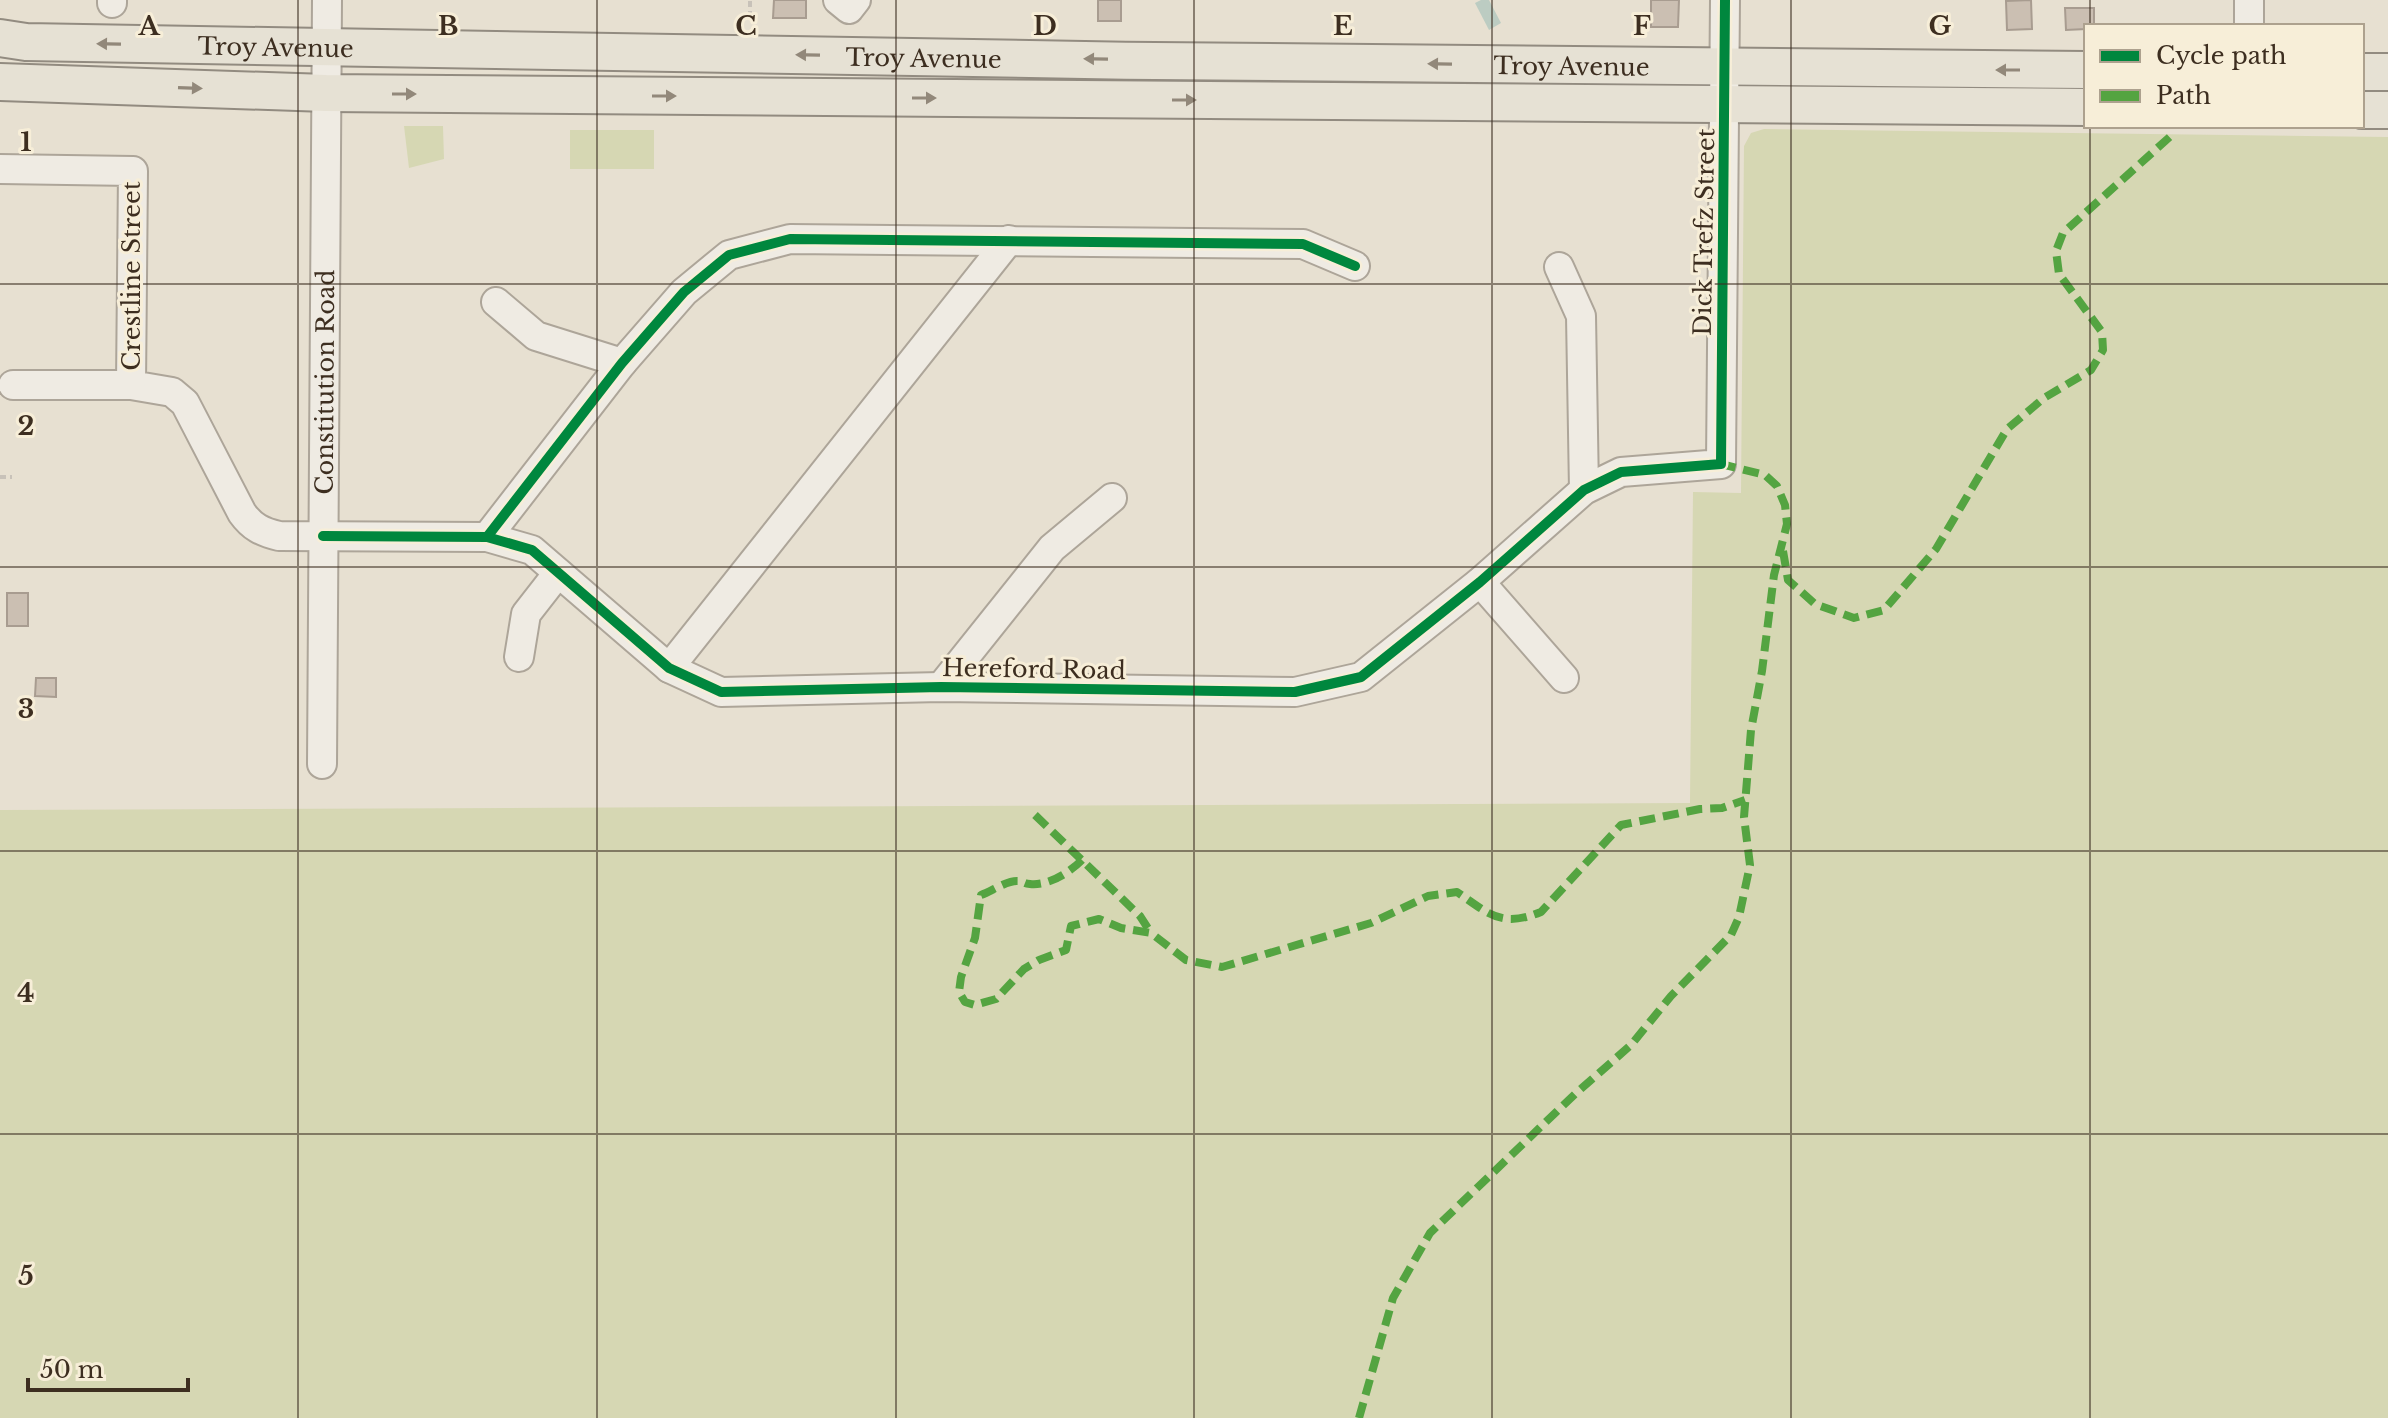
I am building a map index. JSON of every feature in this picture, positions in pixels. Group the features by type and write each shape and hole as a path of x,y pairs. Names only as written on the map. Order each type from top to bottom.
{"main road":[{"name":"Troy Avenue","path":"0,38 26,42 327,48 1725,68 2084,70"},
{"path":"2364,72 2388,72"},
{"name":"Troy Avenue","path":"0,82 326,93 2084,107"},
{"path":"2364,110 2388,110"}],"street":[{"name":"Constitution Road","path":"322,764 327,0"},
{"path":"838,0 849,9 856,0"},
{"name":"Dick Trefz Street","path":"1721,464 1725,0"},
{"path":"2249,0 2249,24"},
{"name":"Crestline Street","path":"0,169 133,171 131,385 172,392 185,403 251,525 279,536 323,536"},
{"path":"487,537 622,363 684,292 729,255 790,239 1303,244 1355,266"},
{"path":"669,668 1009,240"},
{"path":"1559,267 1581,316 1584,490"},
{"path":"496,302 536,336 622,363"},
{"path":"13,385 131,385"},
{"name":"Hereford Road","path":"323,536 487,537 532,550 669,668 721,692 941,687 1295,692 1361,677 1480,582 1584,490 1621,472 1721,464"},
{"path":"941,687 1052,548 1112,498"},
{"path":"519,657 526,614 558,573"},
{"path":"1480,582 1564,678"}],"path":[{"path":"750,0 750,17"},
{"path":"0,477 12,477"}],"green space":[{"path":"404,126 443,126 444,159 409,168"},
{"path":"1764,129 2388,137 2388,1418 0,1418 0,810 1690,803 1693,492 1741,493 1744,146 1751,133"},
{"path":"570,130 654,130 654,169 570,169"}],"shaded area":[{"path":"1489,0 1501,23 1489,30 1475,3"}],"building":[{"path":"774,0 806,0 806,18 773,18"},
{"path":"1098,0 1121,0 1121,21 1098,21"},
{"path":"1651,0 1679,0 1678,27 1651,27"},
{"path":"2031,0 2032,29 2007,30 2006,1"},
{"path":"2065,8 2094,8 2094,24 2084,24 2084,29 2066,30"},
{"path":"7,593 28,593 28,626 7,626"},
{"path":"36,678 56,678 56,697 35,696"}],"marked path":[{"path":"1783,551 1788,580 1815,604 1854,618 1884,610 1936,549 2007,429 2044,398 2091,370 2103,350 2102,332 2059,274 2056,251 2063,233 2173,134"},
{"path":"1359,1418 1393,1298 1430,1233 1575,1094 1631,1045 1671,996 1731,935 1739,917 1750,865 1744,817 1751,730 1774,575 1787,524 1785,505 1777,486 1765,475 1721,464"},
{"path":"1082,860 1051,881 1037,884 1013,881 981,895 975,938 961,977 959,992 965,1002 975,1005 996,999 1024,969 1066,950 1071,926 1099,919 1121,928 1151,933 1186,960 1222,967 1371,923 1428,896 1457,892 1496,916 1505,919 1527,917 1541,912 1621,825 1700,809 1722,808 1745,800"},
{"path":"1035,815 1140,916 1151,933"}],"cycle path":[{"path":"323,536 487,537 532,550 669,668 721,692 941,687 1295,692 1361,677 1480,582 1584,490 1621,472 1721,464 1725,0"},
{"path":"487,537 622,363 684,292 729,255 790,239 1303,244 1355,266"}]}
